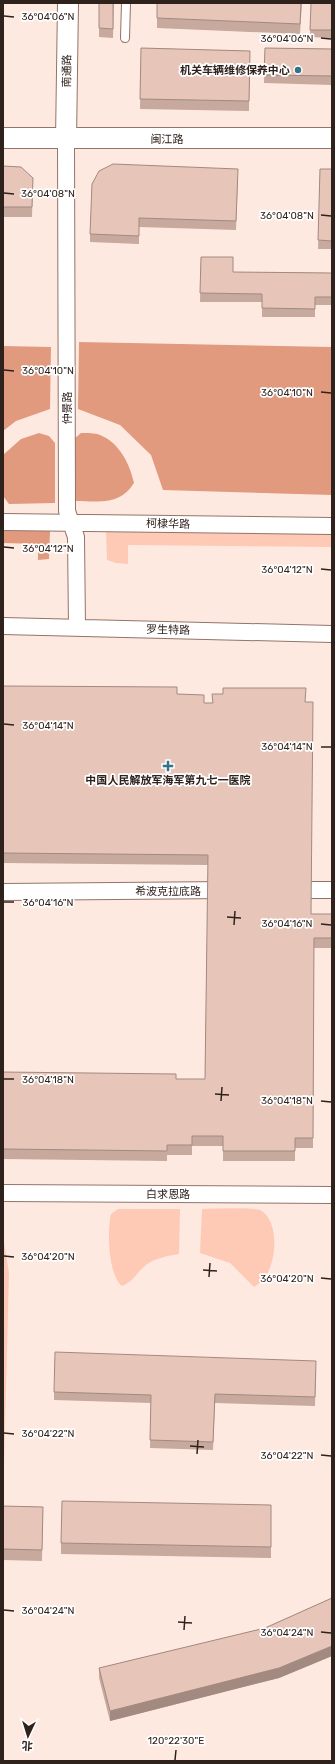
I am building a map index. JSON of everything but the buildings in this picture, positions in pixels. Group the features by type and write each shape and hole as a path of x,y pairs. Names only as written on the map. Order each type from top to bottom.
{"street":[{"name":"南通路","path":"66,140 68,3"},
{"name":"闽江路","path":"3,138 66,140 332,138"},
{"name":"仲景路","path":"66,140 67,511 76,537 77,627"},
{"name":"柯棣华路","path":"3,522 332,526"},
{"name":"罗生特路","path":"3,626 332,634"},
{"name":"希波克拉底路","path":"3,892 246,890"},
{"path":"277,890 332,890"},
{"name":"白求恩路","path":"3,1193 332,1195"}],"lane":[{"path":"125,38 126,3"}],"shaded area":[{"path":"79,342 332,347 332,495 163,490 151,455 120,425 78,409"},
{"path":"3,346 51,347 50,409 16,421 3,431"},
{"path":"39,433 49,436 55,443 55,503 9,504 3,496 3,455 21,439"},
{"path":"81,433 100,435 113,443 123,455 130,469 134,483 122,496 108,501 75,501 74,439"},
{"path":"3,531 50,531 49,559 38,560 38,544 3,543"},
{"path":"106,531 332,534 332,596 331,547 128,545 128,564 116,563 107,560"},
{"path":"118,1209 180,1209 179,1254 153,1261 143,1268 129,1282 122,1286 117,1280 111,1263 109,1241 111,1214"},
{"path":"202,1209 256,1209 260,1210 266,1215 270,1221 274,1238 271,1265 262,1281 254,1287 230,1263 200,1253"},
{"path":"3,1236 9,1273 4,1466 3,1466"}],"place":[{"name":"机关车辆维修保养中心","path":"298,70"},
{"name":"中国人民解放军海军第九七一医院","path":"168,766"}]}
